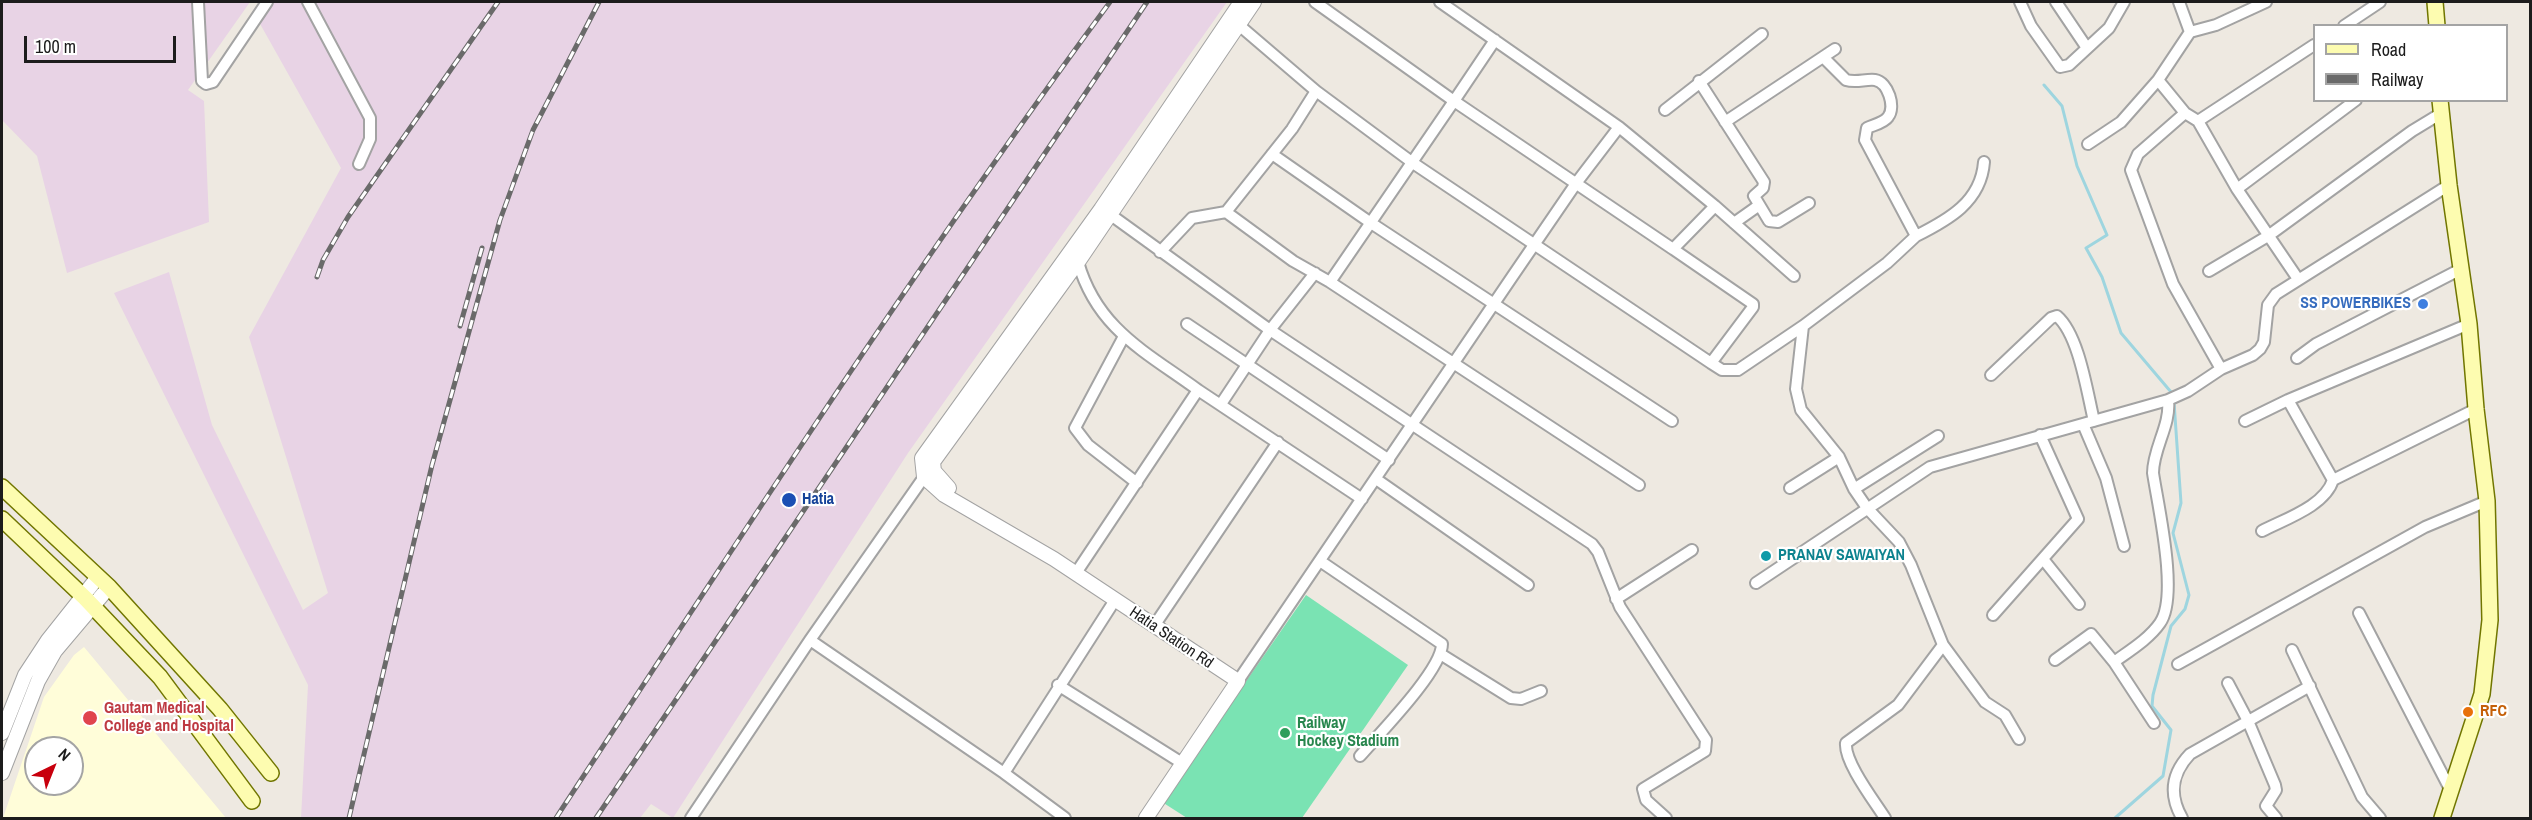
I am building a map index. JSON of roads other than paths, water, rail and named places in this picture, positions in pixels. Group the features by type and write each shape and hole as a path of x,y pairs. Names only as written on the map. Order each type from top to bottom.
{"main road":[{"path":"2434,2 2438,24"},
{"path":"2440,107 2469,324 2487,501 2490,620 2482,694 2442,819"},
{"path":"2,487 104,582 220,709 271,773"},
{"path":"2,519 88,601 160,677 252,801"}],"street":[{"path":"198,2 202,81 206,84 213,82 267,2"},
{"path":"308,2 370,118 370,139 359,164"},
{"path":"691,819 810,640 924,477 922,458 1106,212 1234,20 1241,2"},
{"path":"1234,20 1254,2"},
{"path":"1315,2 1454,101 1577,182 1753,304 1753,308 1711,363"},
{"path":"1440,2 1619,127 1715,206 1794,276"},
{"path":"2020,2 2031,26 2057,64 2069,65 2113,24 2124,2"},
{"path":"2056,2 2087,48"},
{"path":"2179,2 2190,32"},
{"path":"2088,144 2121,122 2158,80 2190,32 2216,24 2266,2"},
{"path":"2347,24 2380,2"},
{"path":"1234,20 1316,91 1413,163 1722,370 1738,370 1803,326 1887,263 1916,236 1957,214 1979,184 1984,162"},
{"path":"1665,110 1699,81 1762,34"},
{"path":"1330,282 1495,40"},
{"path":"2198,121 2313,46"},
{"path":"1725,122 1834,49"},
{"path":"1822,57 1846,80 1875,80 1884,85 1891,103 1890,114 1885,120 1867,128 1865,140 1897,196 1916,236"},
{"path":"2158,80 2185,113 2198,121 2237,189 2298,279"},
{"path":"1699,81 1764,182 1763,188 1754,196 1769,221 1774,223 1809,203"},
{"path":"1160,252 1192,218 1226,212 1272,154 1316,91"},
{"path":"2237,189 2353,102"},
{"path":"2209,271 2268,236 2412,131 2440,107"},
{"path":"2185,113 2138,154 2131,170 2173,284 2221,369"},
{"path":"1146,819 1493,304 1577,182 1619,127"},
{"path":"1272,154 1371,223 1672,421"},
{"path":"1756,583 1937,464 2168,400 2188,391 2221,369 2253,355 2264,342 2268,305 2276,294 2449,185"},
{"path":"1673,249 1715,206"},
{"path":"1734,223 1758,206"},
{"path":"1106,212 1270,330 1592,544 1598,552 1617,599 1707,745 1705,751 1643,789 1646,800 1666,819"},
{"path":"964,504 961,497 940,480 934,471 933,462 1078,262 1106,212"},
{"path":"1226,212 1293,261 1330,282 1452,364 1639,484"},
{"path":"1078,262 1083,281 1124,338 1362,499"},
{"path":"2297,358 2316,344 2461,269"},
{"path":"1221,404 1270,330 1315,273"},
{"path":"1991,375 2051,318 2057,316 2062,322 2077,353 2089,422 2124,546"},
{"path":"1186,324 1389,460"},
{"path":"2245,421 2288,399 2469,324"},
{"path":"1803,326 1796,389 1797,402 1839,457 1854,489 1867,508 1899,542 1943,645 1985,702 2005,715 2019,739"},
{"path":"1124,338 1075,428 1088,445 1137,483"},
{"path":"1076,573 1198,390"},
{"path":"2262,531 2320,499 2330,491 2333,480 2288,399"},
{"path":"2114,662 2156,628 2165,613 2167,567 2153,473 2154,459 2168,414 2168,400"},
{"path":"2333,480 2476,409"},
{"path":"1993,615 2079,519 2040,435"},
{"path":"1854,489 1938,436"},
{"path":"1155,626 1278,442"},
{"path":"1790,488 1839,457"},
{"path":"924,477 944,495 964,504"},
{"path":"1376,479 1528,585"},
{"path":"2178,664 2424,527 2487,501"},
{"name":"Hatia Station Rd","path":"964,504 1076,573 1238,681"},
{"path":"1617,599 1692,550"},
{"path":"2043,560 2079,604"},
{"path":"1320,561 1442,644 1442,655 1360,756"},
{"path":"2,733 26,675 48,640 104,582"},
{"path":"1004,773 1058,685 1115,600"},
{"path":"2,772 38,681 88,601"},
{"path":"2359,613 2451,791"},
{"path":"2055,660 2091,634 2114,662 2154,723"},
{"path":"810,640 1004,773 1065,819"},
{"path":"1885,819 1845,749 1846,743 1898,705 1943,645"},
{"path":"2292,650 2362,797 2380,819"},
{"path":"1442,655 1511,698 1521,699 1541,691"},
{"path":"2228,683 2248,721 2275,785 2276,790 2266,806 2276,819"},
{"path":"1058,685 1182,763"},
{"path":"2182,819 2175,805 2173,782 2179,766 2190,754 2310,686"}],"waterway":[{"path":"2044,85 2062,106 2077,166 2107,235 2086,248 2102,277 2121,333 2171,392"},
{"path":"2115,818 2163,776 2171,730 2152,706 2171,626 2185,609 2189,595 2173,533 2181,503 2174,402"}],"railway":[{"path":"317,277 323,260 348,217 498,2"},
{"path":"349,818 432,465 500,220 533,130 599,2"},
{"path":"556,818 896,304 966,202 1110,2"},
{"path":"596,818 1147,2"},
{"path":"460,326 482,248"}],"place":[{"name":"SS POWERBIKES","path":"2423,304"},
{"name":"Hatia","path":"789,500"},
{"name":"PRANAV SAWAIYAN","path":"1766,556"},
{"name":"RFC","path":"2468,712"},
{"name":"Gautam Medical College and Hospital","path":"90,718"},
{"name":"Railway Hockey Stadium","path":"1285,733"}]}
